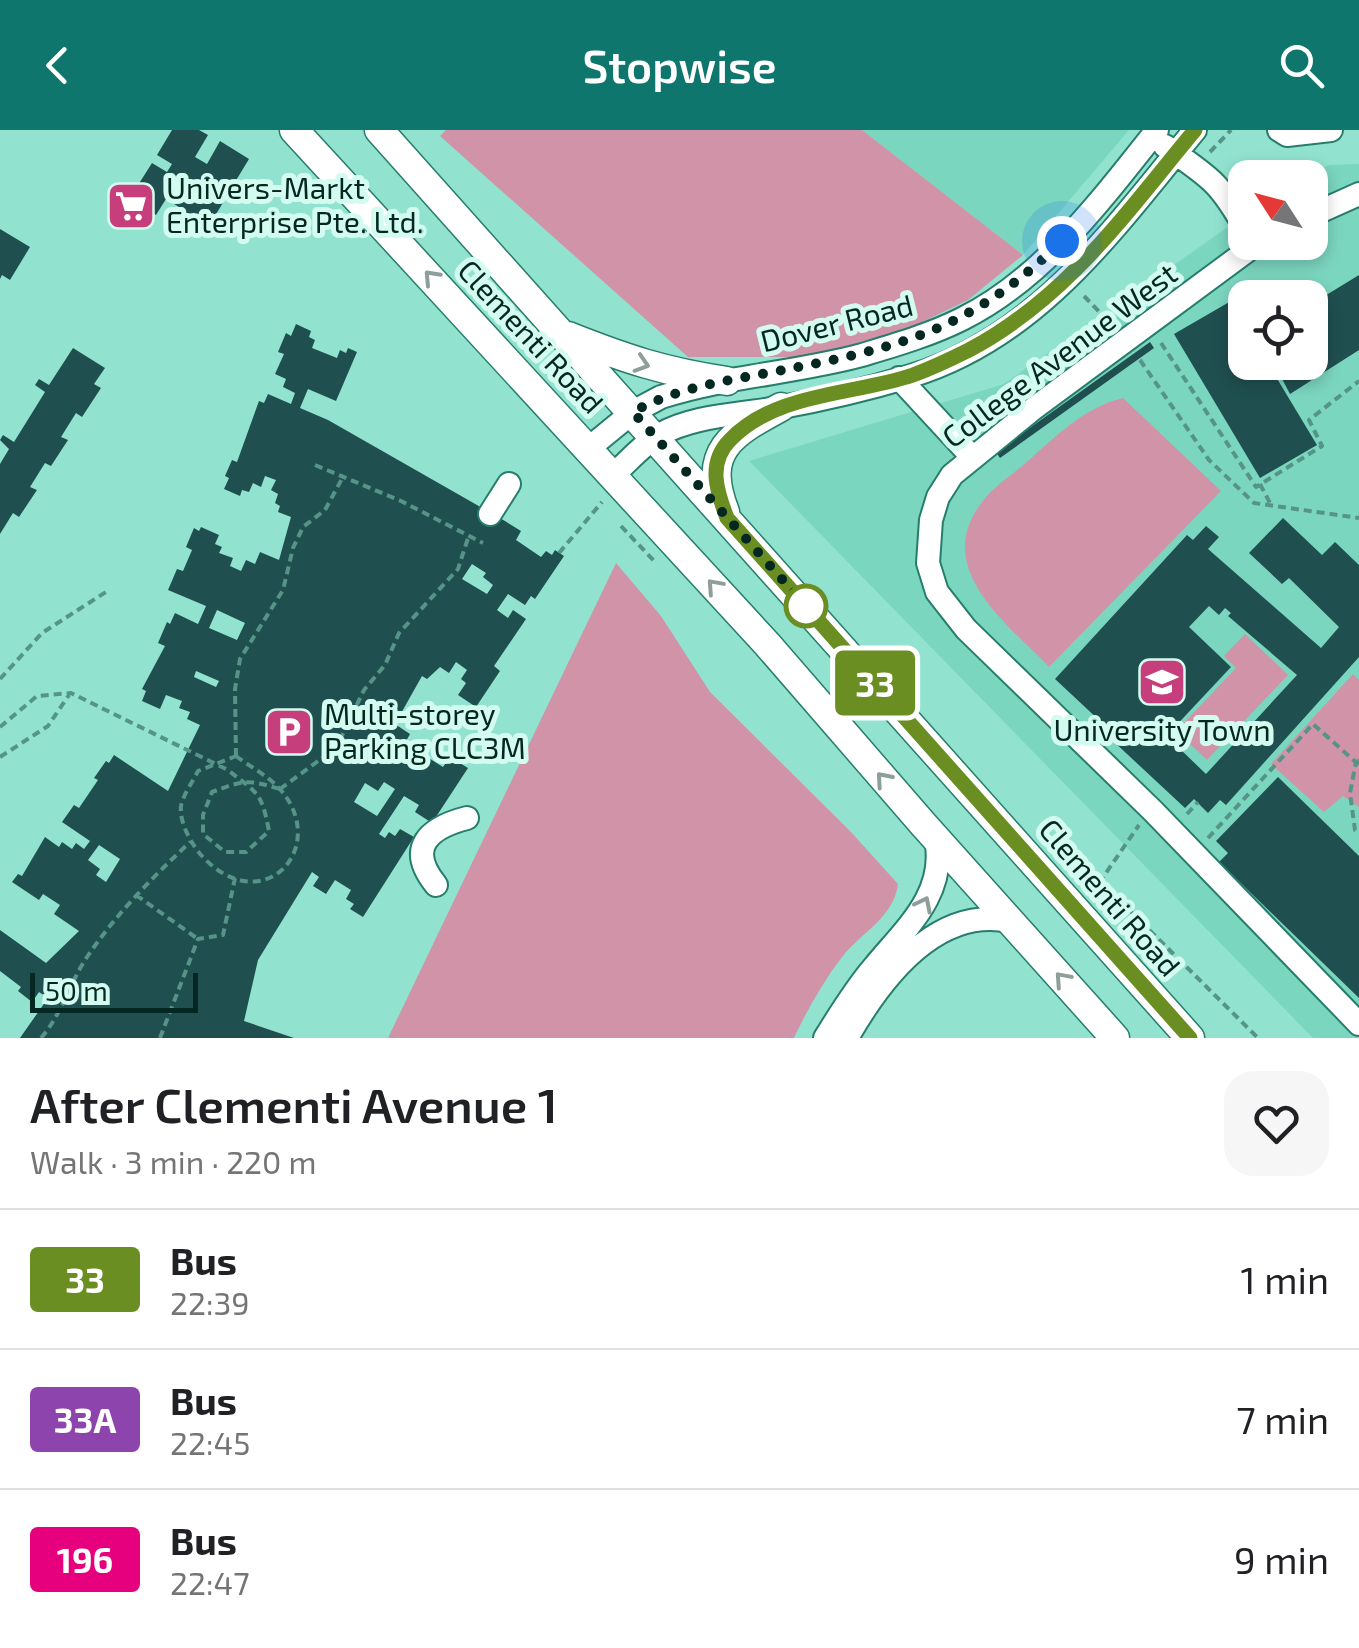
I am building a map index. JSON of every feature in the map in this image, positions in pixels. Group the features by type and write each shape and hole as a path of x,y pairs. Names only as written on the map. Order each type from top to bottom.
{"main road":[{"name":"Clementi Road","path":"294,130 767,644 1115,1038"},
{"name":"Clementi Road","path":"379,130 1190,1038"},
{"path":"562,334 672,373 727,380"},
{"path":"727,518 715,481 721,452 746,426 781,407"}],"street":[{"path":"613,475 655,437 694,421 781,407 899,378 967,352 1024,318 1061,287 1195,130"},
{"path":"1279,130 1286,135 1331,130"},
{"name":"Dover Road","path":"589,448 633,412 661,397 727,380 859,356 964,318 1004,293 1036,266 1107,193 1154,133"},
{"name":"College Avenue West","path":"1154,133 1212,177 1228,198"},
{"path":"1328,208 1359,194"},
{"name":"College Avenue West","path":"1231,260 1133,350 952,475 938,496 930,520 928,564 937,592 966,629 1153,811 1359,1024"},
{"path":"899,378 973,458"},
{"path":"490,514 509,484"},
{"path":"436,885 421,856 425,842 432,831 467,818"},
{"path":"825,1038 873,968 918,918 940,855 936,839"},
{"path":"847,1038 901,962 929,939 960,925 996,918 1009,921"}],"path":[{"path":"1082,294 1133,350 1209,460 1254,503 1359,518"},
{"path":"1153,331 1256,486 1322,446 1309,420 1359,382"},
{"path":"315,465 344,475 483,543"},
{"path":"236,756 235,689 240,658 283,590 302,527 325,510 344,475"},
{"path":"1260,484 1271,505"},
{"path":"560,552 602,502"},
{"path":"280,788 336,748 364,690 386,665 398,634 458,570 469,534"},
{"path":"0,680 42,632 109,590"},
{"path":"0,726 37,696 71,692 216,764 242,781 263,798 268,831 246,852 225,852 203,834 203,814 212,792 242,781 248,779 280,788"},
{"path":"0,757 48,726 71,692"},
{"path":"1200,847 1312,724 1358,762 1350,793 1355,830 1359,834"},
{"path":"236,756 280,788 299,825 292,859 276,876 253,883 218,873 190,842 181,807 198,771 236,756"},
{"path":"1099,882 1153,811"},
{"path":"41,1038 56,1021 84,960 135,894 190,842"},
{"path":"1085,866 1258,1038"},
{"path":"135,894 198,939 223,935 235,878"},
{"path":"160,1038 198,939"}],"shaded area":[{"path":"446,130 862,130 1023,255 968,300 893,336 822,357 688,357 440,136"},
{"path":"862,130 1129,130 1023,255"},
{"name":"University Town","path":"1359,164 1359,1038 1313,1038 749,461 1004,384 1228,227 1228,260 1328,260 1328,166"},
{"path":"1123,398 1221,491 1049,667 981,593 970,572 965,549 969,526 992,491 1060,432 1096,408"},
{"path":"616,563 661,616 710,692 851,832 898,884 895,896 884,915 835,967 794,1038 388,1038"},
{"path":"1245,634 1288,675 1207,760 1176,731 1236,668 1224,656"},
{"path":"1353,674 1359,680 1359,807 1343,796 1324,812 1271,764"}],"building":[{"path":"172,130 199,130 208,135 195,157 207,164 220,141 249,159 229,192 222,187 216,196 224,201 207,229 197,223 192,231 171,219 179,207 166,199 156,215 138,204 142,198 133,193 152,163 167,172 172,164 157,155"},
{"path":"0,229 30,247 10,280 2,275 0,279"},
{"path":"1359,275 1359,350 1328,370 1328,294"},
{"path":"1228,303 1228,380 1278,380 1317,445 1260,478 1174,334"},
{"name":"Multi-storey Parking CLC3M","path":"296,324 311,331 309,337 315,340 312,348 337,358 340,350 357,352 336,401 308,389 300,408 328,420 505,521 521,531 516,540 541,557 546,551 552,555 555,550 564,556 535,599 531,596 525,605 508,594 497,610 508,618 513,610 526,619 494,666 500,671 476,707 458,695 466,683 461,679 467,670 456,662 449,673 440,667 427,679 422,676 395,724 410,734 405,743 443,767 450,757 468,768 432,823 415,812 419,805 404,796 379,834 385,838 389,832 395,836 400,829 414,837 363,917 350,909 354,904 346,899 351,890 335,880 326,894 313,886 319,877 312,872 258,960 244,1021 294,1038 20,1038 48,998 39,992 32,1002 18,991 21,987 0,971 0,930 46,963 79,931 54,914 60,905 43,894 39,900 12,882 18,874 22,876 45,837 59,847 62,842 72,849 76,843 84,849 90,841 62,822 74,805 79,808 106,761 109,763 114,755 168,791 200,725 187,719 190,712 179,708 182,701 166,695 160,709 142,701 146,691 142,689 165,646 158,643 167,622 170,624 175,613 198,624 206,606 168,590 177,569 183,571 192,550 186,547 194,528 219,535 215,544 222,547 219,553 233,558 230,566 241,571 246,560 255,564 260,552 279,560 291,517 278,512 278,494 271,490 276,480 265,476 261,487 253,483 249,492 242,490 240,496 224,489 229,478 225,476 232,460 237,462 259,401 264,403 268,394 291,404 295,393 283,387 286,379 275,374 284,354 278,352 286,333 291,336","holes":["472,564 486,573 483,577 493,585 487,594 462,579","217,610 245,623 237,640 209,628","196,671 219,681 216,687 194,677","384,782 395,789 377,816 354,802 365,783 378,791","99,845 120,859 106,882 96,875 100,869 88,860"]},
{"path":"1150,342 1154,348 1000,458 996,452"},
{"path":"73,348 105,368 94,384 101,388 82,417 76,413 61,437 68,440 51,466 45,463 30,487 37,490 19,517 13,513 0,534 0,464 9,449 0,440 3,435 14,442 45,392 35,385 39,379 49,385"},
{"path":"1283,380 1312,380 1290,394"},
{"path":"1283,518 1322,555 1335,542 1359,565 1359,657 1226,805 1220,800 1208,813 1194,799 1185,808 1097,726 1101,722 1055,679 1187,535 1193,540 1206,526 1219,537 1208,549 1321,648 1339,627 1289,578 1282,584 1249,553","holes":["1209,606 1219,615 1225,608 1231,613 1228,616 1297,675 1206,774 1179,748 1184,743 1171,731 1231,667 1189,627"]},
{"path":"1278,777 1359,856 1359,998 1219,862 1228,853 1216,841"}],"bus line":[{"name":"33","path":"1190,1038 727,518 715,481 716,466 728,441 781,407 911,376 967,352 1024,318 1094,252 1195,130"}],"place":[{"name":"Univers-Markt Enterprise Pte. Ltd.","path":"131,206"},
{"name":"University Town","path":"1162,682"},
{"name":"Multi-storey Parking CLC3M","path":"289,732"}],"route":[{"path":"806,606 633,412 673,393 859,356 930,333 1004,293 1062,241"}]}
